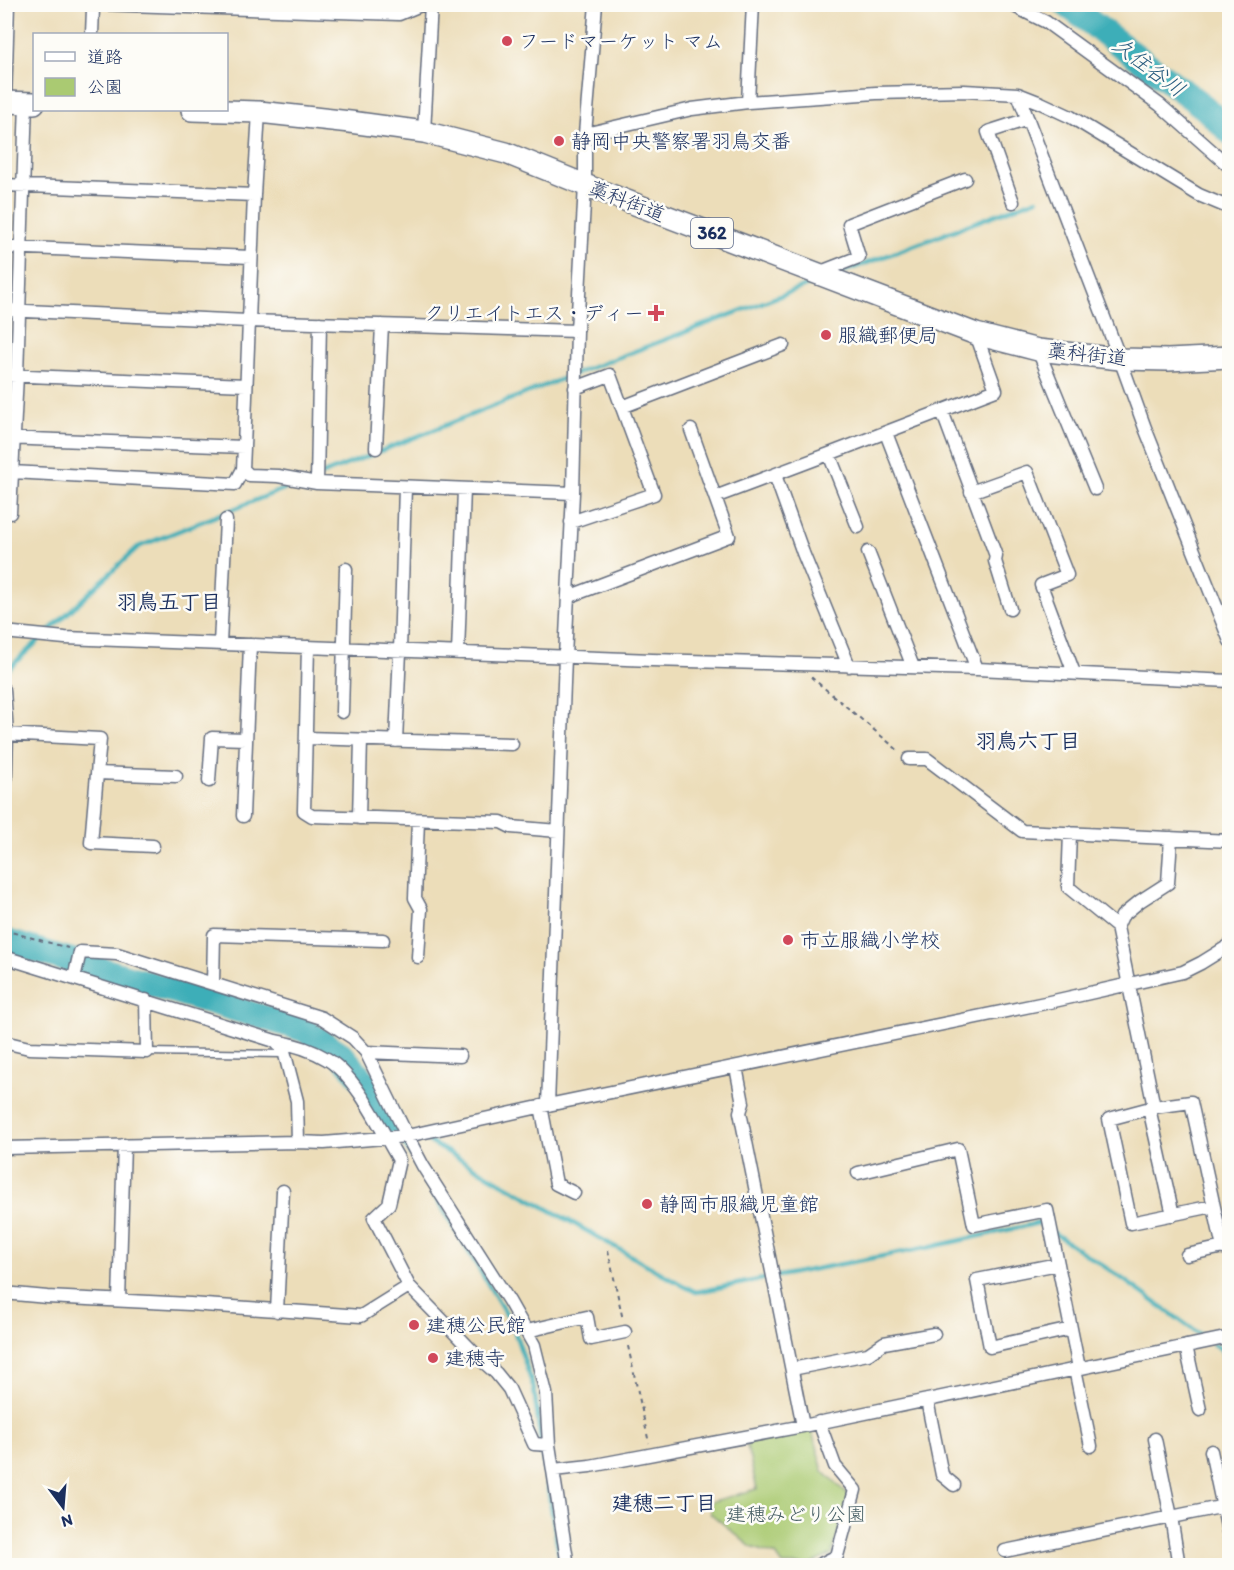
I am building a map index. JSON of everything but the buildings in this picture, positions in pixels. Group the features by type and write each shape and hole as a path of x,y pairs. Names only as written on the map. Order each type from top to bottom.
{"highway":[{"path":"5,102 30,103"},
{"name":"藁科街道","path":"226,111 259,112 424,132 506,153 976,334 1038,350 1120,359 1168,360 1230,357"}],"street":[{"path":"5,102 8,4"},
{"path":"92,33 93,9 97,5 399,14 423,4"},
{"path":"424,132 431,4"},
{"path":"574,1193 556,1184 544,1106 573,493 585,134 596,4"},
{"path":"748,102 753,4"},
{"path":"1010,4 1046,22 1160,105 1230,166"},
{"path":"585,134 693,109 748,102 909,92 964,91 1018,94 1071,117 1199,195 1230,208"},
{"path":"1018,94 1145,428 1230,642"},
{"path":"4,512 10,513 11,375 19,310 23,186 30,103"},
{"path":"12,472 235,484 243,469 259,112"},
{"path":"1013,202 988,132 1028,119"},
{"path":"817,273 859,256 849,224 965,179"},
{"path":"4,185 254,195"},
{"path":"4,247 251,257"},
{"path":"4,310 248,321 577,331"},
{"path":"317,483 320,323"},
{"path":"376,448 382,325"},
{"path":"715,497 996,390 976,334"},
{"path":"622,407 783,345"},
{"path":"1038,350 1095,489"},
{"path":"11,375 246,385"},
{"path":"571,522 654,494 610,375 575,388"},
{"path":"942,411 996,556 995,561 1010,609"},
{"path":"568,597 729,536 691,430"},
{"path":"886,433 976,669"},
{"path":"10,438 244,447"},
{"path":"830,454 858,527"},
{"path":"243,469 249,475 278,476 317,483 573,493"},
{"path":"971,492 1027,472 1067,575 1041,585 1074,673"},
{"path":"775,475 803,553 849,666"},
{"path":"396,741 405,487"},
{"path":"458,653 464,489"},
{"path":"220,644 226,520"},
{"path":"868,552 913,667"},
{"path":"342,712 346,569"},
{"path":"4,632 54,638 565,657 976,669 1230,681"},
{"path":"243,816 250,645"},
{"path":"308,647 304,811 312,816 501,822 511,827 558,831"},
{"path":"4,690 5,805"},
{"path":"6,734 99,739 91,843 153,846"},
{"path":"209,781 212,738 246,739"},
{"path":"306,738 512,744"},
{"path":"359,818 361,740"},
{"path":"909,759 927,759 1022,831 1230,841"},
{"path":"97,773 176,776"},
{"path":"418,820 415,898 421,909 418,957"},
{"path":"1070,833 1068,887 1118,927"},
{"path":"1171,838 1168,883 1122,916 1118,927 1173,1215"},
{"path":"213,984 214,935 383,940"},
{"path":"4,1148 324,1143 407,1136 1034,1006 1183,972 1230,945"},
{"path":"74,978 80,952 117,954 322,1018 353,1038 366,1052 423,1166 534,1345 546,1393 549,1445 568,1566"},
{"path":"4,957 310,1051 328,1059 346,1075 368,1106 399,1160 389,1204 374,1218 409,1286 496,1373 509,1389 534,1444 549,1445"},
{"path":"4,1042 29,1048 147,1052 146,1000"},
{"path":"275,1041 285,1054 297,1101 298,1142"},
{"path":"366,1052 460,1056"},
{"path":"736,1067 743,1103 740,1112 803,1426"},
{"path":"1187,1255 1226,1247 1214,1206 1191,1102 1152,1108 1109,1119 1131,1223 1214,1206"},
{"path":"119,1300 124,1145"},
{"path":"858,1173 958,1149 974,1225 1047,1210 1091,1446"},
{"path":"277,1311 284,1191"},
{"path":"1058,1264 977,1280 990,1347 1071,1329"},
{"path":"4,1293 361,1316 409,1286"},
{"path":"527,1331 587,1317 591,1339 625,1332"},
{"path":"792,1369 868,1354 884,1343 934,1334"},
{"path":"553,1470 590,1466 803,1426 1230,1337"},
{"path":"1186,1346 1200,1410"},
{"path":"927,1400 942,1475 954,1485"},
{"path":"817,1566 837,1556 855,1490 835,1466 819,1422"},
{"path":"1155,1439 1179,1566"},
{"path":"1211,1451 1226,1506 1230,1540"},
{"path":"1005,1551 1226,1506"}],"lane":[{"path":"147,1052 285,1054"}],"path":[{"path":"795,664 909,759"},
{"path":"4,930 80,952"},
{"path":"608,1250 651,1455"}],"green space":[{"name":"建穂みどり公園","path":"811,1428 823,1471 849,1496 832,1554 809,1565 783,1565 776,1555 751,1547 710,1513 710,1502 757,1489 746,1442"}],"waterway":[{"name":"久住谷川","path":"1066,4 1204,107 1230,132"},
{"path":"838,274 1037,199"},
{"path":"318,476 559,380 819,281"},
{"path":"4,673 138,547 299,483"},
{"path":"4,941 303,1029 341,1054 366,1083 390,1121"},
{"path":"390,1121 411,1155"},
{"path":"421,1137 696,1292 935,1246 1039,1223 1120,1277 1206,1339"},
{"path":"434,1194 512,1324 534,1389 561,1566"},
{"path":"1213,1344 1222,1350 1230,1387"}],"place":[{"name":"フードマーケット マム","path":"507,41"},
{"name":"静岡中央警察署羽鳥交番","path":"559,141"},
{"name":"クリエイトエス・ディー","path":"656,313"},
{"name":"服織郵便局","path":"826,335"},
{"name":"市立服織小学校","path":"788,940"},
{"name":"静岡市服織児童館","path":"647,1204"},
{"name":"建穂公民館","path":"414,1325"},
{"name":"建穂寺","path":"433,1358"}],"district":[{"name":"羽鳥五丁目","path":"169,602"},
{"name":"羽鳥六丁目","path":"1028,741"},
{"name":"建穂二丁目","path":"664,1503"}]}
